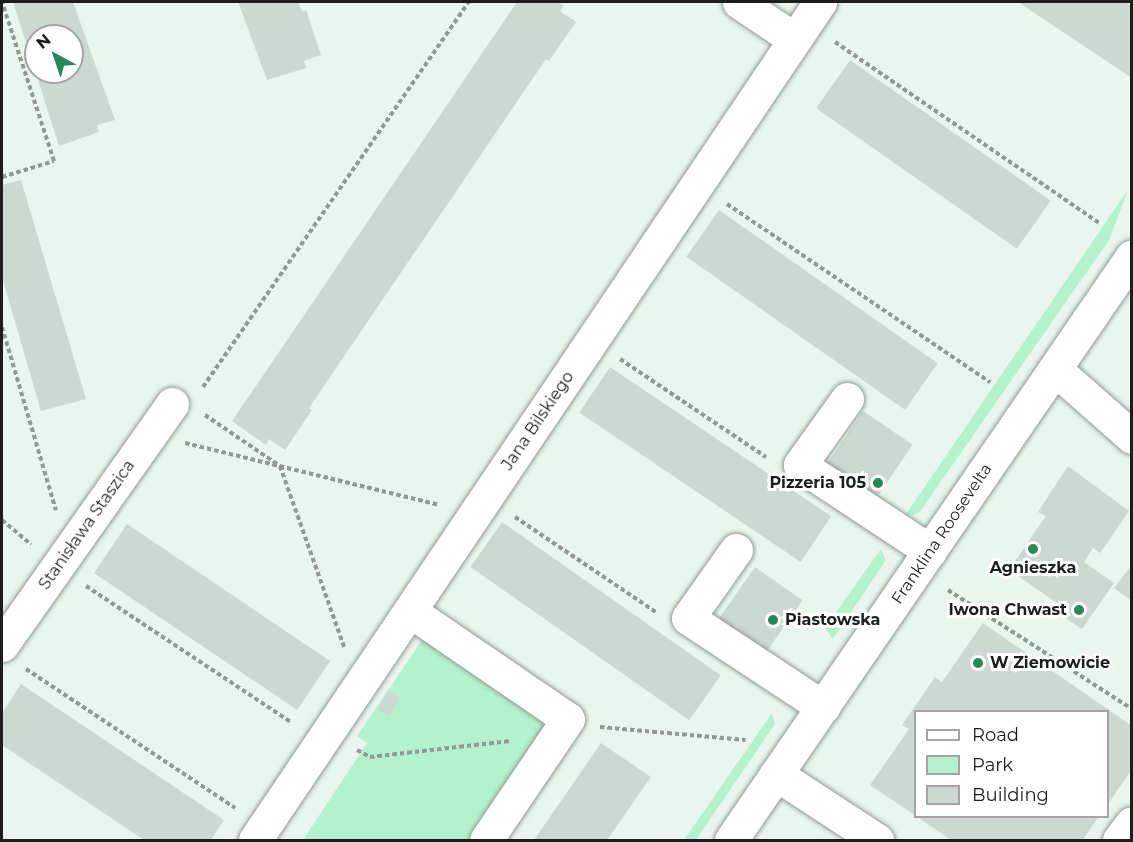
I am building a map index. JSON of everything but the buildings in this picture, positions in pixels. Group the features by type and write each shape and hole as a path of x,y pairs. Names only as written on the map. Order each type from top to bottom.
{"street":[{"path":"739,2 794,39"},
{"name":"Jana Bilskiego","path":"249,827 314,731 410,611 820,2"},
{"name":"Franklina Roosevelta","path":"731,840 1131,256"},
{"path":"1054,369 1131,437"},
{"path":"847,399 800,465 930,551"},
{"name":"Stanisława Staszica","path":"13,657 68,551 190,404"},
{"path":"736,550 688,618 823,707"},
{"path":"410,611 557,724 486,840"},
{"path":"776,774 878,840"},
{"path":"1119,840 1131,823"}],"path":[{"path":"2,2 54,161 2,177"},
{"path":"348,658 280,466 190,404 469,2"},
{"path":"827,37 1100,223"},
{"path":"716,197 990,382"},
{"path":"2,327 68,551"},
{"path":"610,352 776,464"},
{"path":"178,442 438,504 469,523"},
{"path":"512,515 659,614"},
{"path":"82,583 314,731 370,757 557,724 562,706 596,727 745,740"},
{"path":"948,590 1131,709"},
{"path":"13,657 249,827"}],"green space":[{"path":"1128,190 1109,240 919,513 904,517"},
{"path":"881,549 886,560 833,639 825,628"},
{"path":"423,639 556,722 476,840 303,840 367,743 357,736"},
{"path":"772,713 775,724 696,840 684,840"}],"place":[{"name":"Pizzeria 105","path":"878,483"},
{"name":"Agnieszka","path":"1033,549"},
{"name":"Iwona Chwast","path":"1079,610"},
{"name":"Piastowska","path":"773,620"},
{"name":"W Ziemowicie","path":"978,663"}]}
